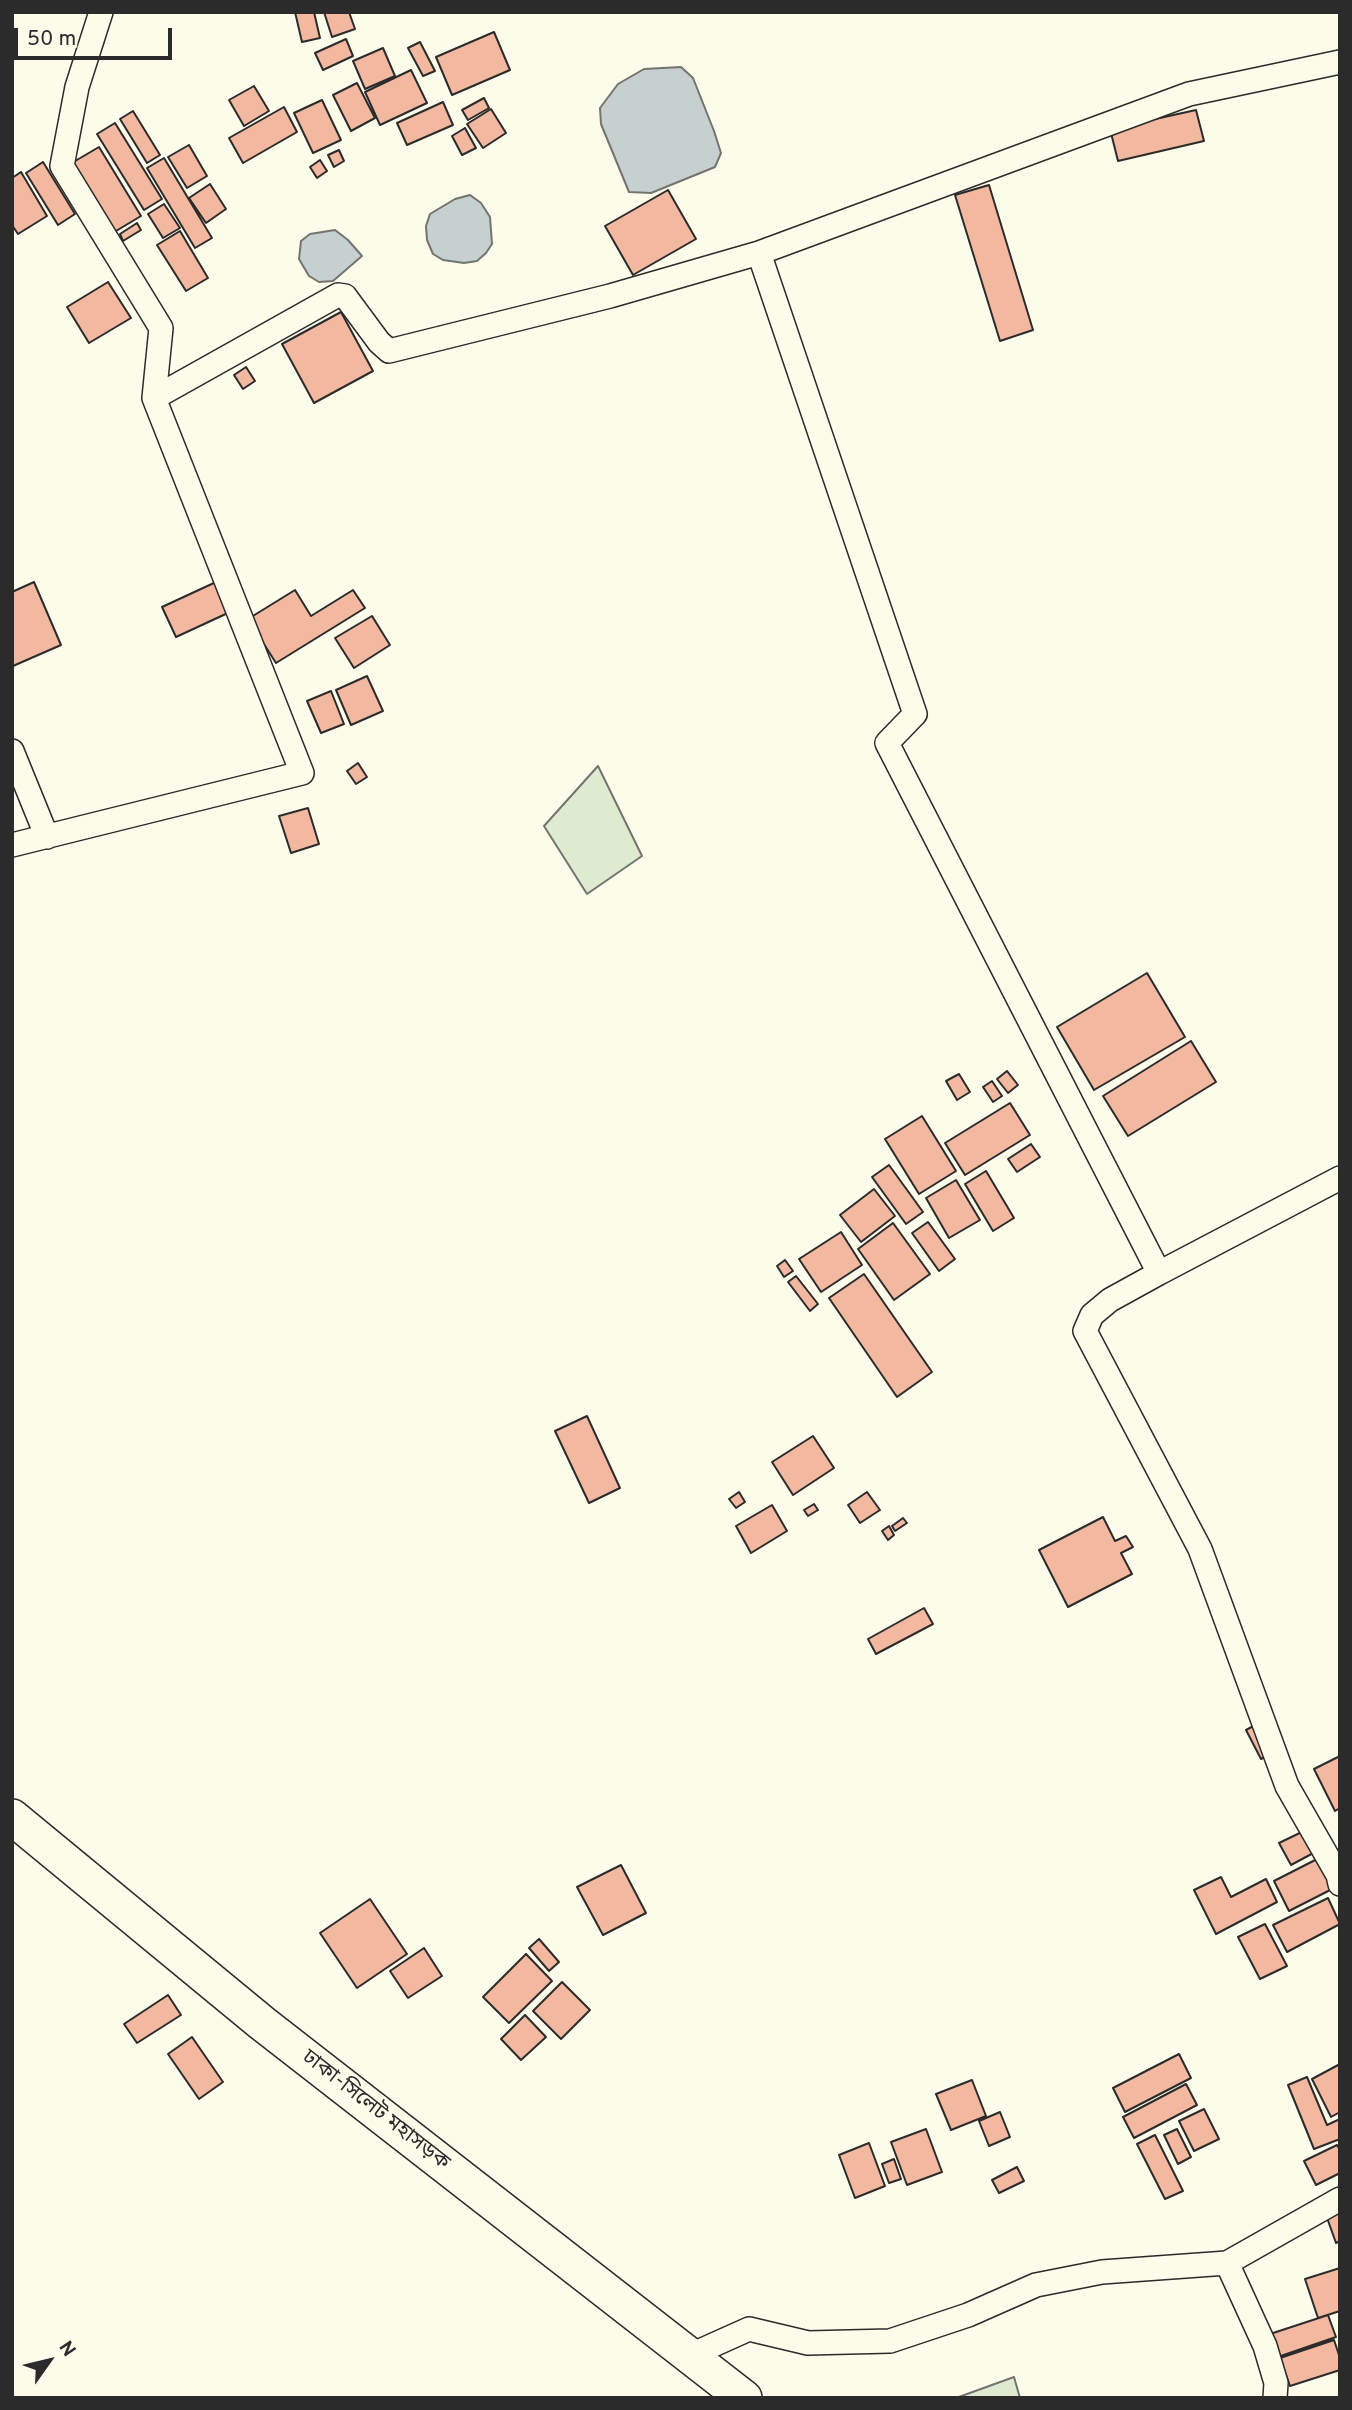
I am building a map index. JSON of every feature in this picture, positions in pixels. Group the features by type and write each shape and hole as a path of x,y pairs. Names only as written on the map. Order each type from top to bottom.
{"highway":[{"name":"ঢাকা-সিলেট মহাসড়ক","path":"12,1817 262,2024 744,2398"}],"street":[{"path":"12,845 302,773 154,398 161,328 62,166 77,87 101,12"},
{"path":"154,398 338,295 345,296 379,342 389,351 610,296 759,253 1189,94 1340,62"},
{"path":"759,253 915,715 887,743 1159,1273"},
{"path":"12,751 47,837"},
{"path":"1340,1178 1110,1300 1092,1315 1085,1331 1200,1549 1287,1786 1338,1875 1340,1884"},
{"path":"691,2355 749,2329 808,2343 890,2341 968,2315 1036,2285 1102,2272 1227,2263 1340,2199"},
{"path":"1227,2263 1265,2346 1276,2383 1275,2398"}],"green space":[{"path":"598,766 642,856 587,894 544,826"},
{"path":"1014,2377 1020,2398 956,2398"}],"shaded area":[{"path":"681,67 693,78 721,153 715,167 651,193 629,192 601,124 600,108 618,84 644,69"},
{"path":"470,195 481,203 490,217 492,244 477,261 464,263 443,260 433,254 427,240 426,226 430,214 455,199"},
{"path":"335,230 362,256 333,281 319,282 309,276 299,259 301,241 310,234"}],"building":[{"path":"295,12 314,12 320,38 302,42"},
{"path":"324,12 349,12 355,29 332,37"},
{"path":"494,32 510,70 452,95 436,57"},
{"path":"346,39 353,56 323,70 315,53"},
{"path":"420,42 435,71 423,76 408,48"},
{"path":"383,48 395,76 365,89 353,61"},
{"path":"411,70 427,103 380,125 365,92"},
{"path":"357,83 375,118 351,131 333,95"},
{"path":"254,86 269,111 244,126 229,100"},
{"path":"484,98 489,108 468,120 462,110"},
{"path":"322,100 341,140 313,153 294,113"},
{"path":"443,102 453,125 407,145 397,123"},
{"path":"284,107 297,132 243,163 229,138"},
{"path":"491,109 506,133 483,148 467,124"},
{"path":"1196,110 1204,141 1118,161 1110,129"},
{"path":"133,111 160,155 147,163 120,119"},
{"path":"115,123 162,199 144,210 97,134"},
{"path":"465,128 476,148 462,155 452,136"},
{"path":"189,145 207,176 187,188 168,157"},
{"path":"99,147 141,216 111,234 70,164"},
{"path":"339,150 344,161 334,167 328,155"},
{"path":"164,158 212,238 195,248 147,168"},
{"path":"320,160 327,171 317,178 310,167"},
{"path":"43,162 75,214 58,225 26,173"},
{"path":"21,172 47,216 18,234 12,225 12,178"},
{"path":"210,184 226,209 206,223 189,198"},
{"path":"989,185 1033,330 1000,341 955,195"},
{"path":"668,190 696,239 633,275 605,226"},
{"path":"164,204 180,228 163,238 148,214"},
{"path":"137,223 141,230 123,241 120,234"},
{"path":"180,231 208,278 186,291 157,245"},
{"path":"108,282 131,318 89,343 67,307"},
{"path":"341,312 373,371 314,403 282,344"},
{"path":"246,367 255,381 243,389 234,375"},
{"path":"34,582 61,645 13,666 12,592"},
{"path":"216,582 230,612 176,637 162,607"},
{"path":"295,590 311,616 353,590 365,608 276,663 248,619"},
{"path":"372,616 390,645 354,668 335,638"},
{"path":"367,676 383,711 351,725 336,690"},
{"path":"331,691 344,724 321,733 307,701"},
{"path":"358,763 367,777 356,784 347,771"},
{"path":"308,808 319,844 291,853 279,816"},
{"path":"1147,973 1185,1037 1094,1090 1057,1027"},
{"path":"1191,1041 1216,1082 1128,1136 1103,1096"},
{"path":"1007,1071 1018,1085 1008,1093 997,1079"},
{"path":"959,1074 970,1092 957,1100 946,1081"},
{"path":"992,1081 1002,1096 993,1102 983,1087"},
{"path":"1010,1103 1030,1135 965,1175 945,1143"},
{"path":"922,1116 956,1171 919,1194 885,1139"},
{"path":"1031,1144 1040,1157 1017,1172 1008,1159"},
{"path":"889,1165 923,1212 906,1224 872,1177"},
{"path":"986,1171 1014,1218 993,1231 965,1184"},
{"path":"956,1180 980,1220 949,1238 926,1198"},
{"path":"874,1189 895,1216 861,1242 840,1215"},
{"path":"928,1222 955,1259 939,1271 912,1233"},
{"path":"893,1223 930,1274 894,1300 858,1249"},
{"path":"841,1232 862,1265 821,1292 799,1259"},
{"path":"785,1260 793,1271 784,1277 777,1266"},
{"path":"864,1274 932,1372 897,1397 829,1298"},
{"path":"796,1276 818,1304 810,1311 788,1282"},
{"path":"587,1416 620,1488 589,1503 555,1431"},
{"path":"813,1436 834,1468 793,1495 772,1462"},
{"path":"739,1492 745,1502 736,1508 729,1499"},
{"path":"867,1492 880,1510 860,1523 848,1505"},
{"path":"814,1504 818,1510 808,1516 804,1510"},
{"path":"772,1505 787,1531 751,1553 736,1526"},
{"path":"1103,1517 1115,1541 1126,1536 1133,1547 1121,1553 1132,1574 1068,1607 1039,1550"},
{"path":"903,1518 907,1523 895,1531 892,1526"},
{"path":"889,1526 894,1535 888,1540 882,1531"},
{"path":"924,1608 933,1624 876,1654 868,1639"},
{"path":"1259,1723 1274,1752 1261,1759 1246,1730"},
{"path":"1340,1756 1340,1808 1335,1811 1314,1769"},
{"path":"1308,1829 1319,1850 1291,1865 1279,1843"},
{"path":"1325,1855 1340,1885 1289,1911 1274,1881"},
{"path":"621,1865 646,1913 603,1935 577,1887"},
{"path":"1221,1877 1231,1897 1266,1879 1277,1902 1216,1934 1194,1890"},
{"path":"1328,1898 1340,1924 1287,1952 1273,1925"},
{"path":"370,1899 407,1954 357,1988 320,1933"},
{"path":"1265,1924 1287,1966 1260,1979 1238,1937"},
{"path":"539,1939 559,1962 549,1971 529,1948"},
{"path":"424,1948 442,1976 408,1998 390,1971"},
{"path":"526,1954 552,1981 509,2023 483,1997"},
{"path":"562,1982 590,2010 561,2039 533,2011"},
{"path":"168,1995 181,2015 137,2043 124,2024"},
{"path":"525,2015 546,2037 521,2060 501,2039"},
{"path":"192,2037 223,2082 199,2099 168,2054"},
{"path":"1179,2054 1191,2078 1125,2112 1113,2088"},
{"path":"1340,2064 1340,2112 1331,2117 1312,2079"},
{"path":"1307,2077 1327,2125 1340,2119 1340,2139 1314,2149 1288,2085"},
{"path":"972,2080 986,2116 951,2130 936,2094"},
{"path":"1186,2084 1197,2105 1134,2138 1123,2117"},
{"path":"1204,2109 1219,2139 1194,2151 1179,2121"},
{"path":"1000,2112 1010,2137 989,2146 979,2121"},
{"path":"926,2129 942,2172 907,2185 891,2142"},
{"path":"1177,2129 1191,2157 1178,2164 1164,2135"},
{"path":"1155,2135 1183,2191 1165,2199 1137,2144"},
{"path":"869,2143 885,2186 855,2198 839,2155"},
{"path":"1337,2145 1340,2150 1340,2173 1316,2185 1304,2161"},
{"path":"894,2159 901,2179 889,2183 882,2164"},
{"path":"1017,2167 1024,2181 999,2193 992,2180"},
{"path":"1340,2209 1340,2241 1336,2243 1326,2215"},
{"path":"1340,2268 1340,2311 1318,2318 1305,2279"},
{"path":"1328,2315 1336,2337 1275,2358 1267,2335"},
{"path":"1334,2340 1340,2358 1340,2370 1290,2386 1280,2358"}]}
